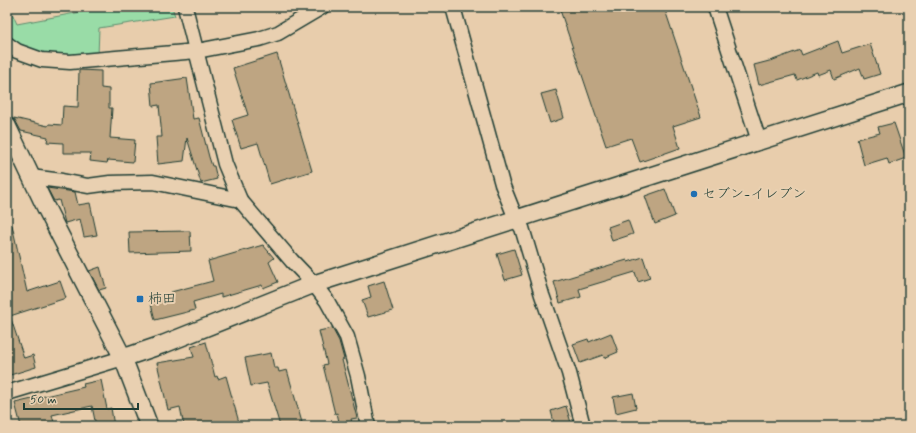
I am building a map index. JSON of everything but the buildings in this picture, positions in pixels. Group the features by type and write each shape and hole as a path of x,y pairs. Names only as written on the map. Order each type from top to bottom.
{"street":[{"path":"185,7 225,164 240,200 292,261 314,284 327,301 347,337 358,376 368,426"},
{"path":"7,44 17,50 42,60 70,62 197,51 258,40 278,33 322,7"},
{"path":"453,7 502,184 516,219 522,228 542,295 569,373 583,426"},
{"path":"715,7 759,141"},
{"path":"7,393 164,344 314,284 909,93"},
{"path":"7,126 31,177 123,358 149,426"},
{"path":"31,177 62,180 88,186 110,182 153,182 240,200"}],"green space":[{"path":"107,7 172,7 175,16 99,28 98,56 67,59 30,52 7,35 7,11 11,11 17,24"}],"place":[{"name":"セブン-イレブン","path":"694,194"},
{"name":"柿田","path":"140,299"}]}
